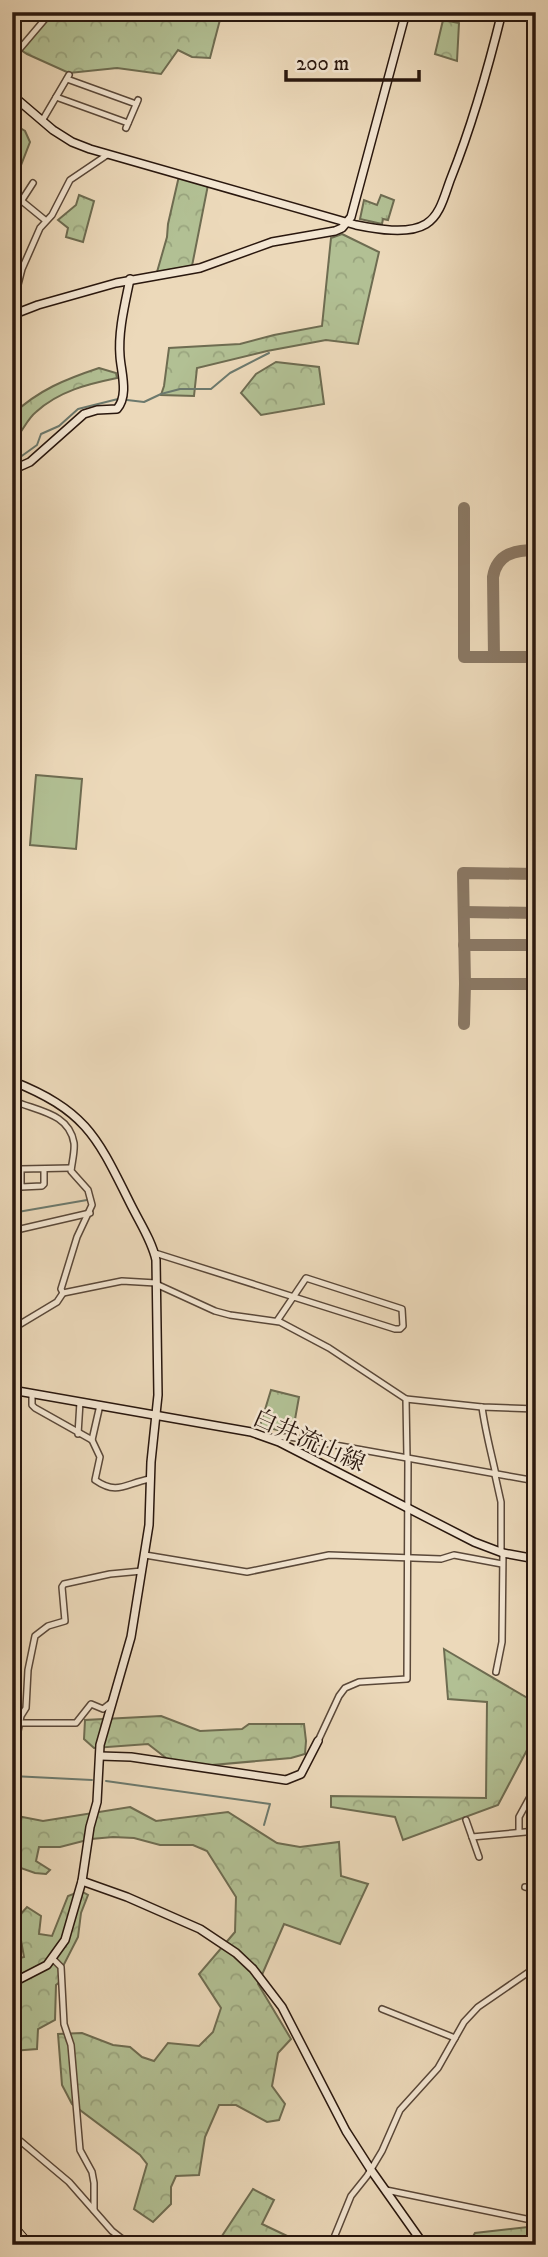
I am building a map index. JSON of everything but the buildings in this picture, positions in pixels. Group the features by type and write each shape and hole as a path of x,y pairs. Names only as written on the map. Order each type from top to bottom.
{"highway":[{"path":"12,2226 27,2245"},
{"path":"12,2233 22,2245"}],"street":[{"path":"13,55 51,12"},
{"path":"12,315 130,279 200,268 272,242 335,231 349,223 406,12"},
{"path":"12,95 72,142 107,155 187,175 349,223 366,227 410,229 422,226 433,218 472,126 502,12"},
{"path":"42,121 56,97 68,77 137,102 127,126 56,97"},
{"path":"12,308 22,269 45,220 52,215 70,180 107,155"},
{"path":"22,200 33,183"},
{"path":"12,193 45,220"},
{"path":"12,470 30,462 78,417 97,410 117,408 122,403 120,341 130,279"},
{"path":"12,1080 61,1104 93,1134 107,1156 155,1253 158,1395 145,1555 129,1647 100,1745 97,1801 82,1881 65,1940 53,1959 39,1971 12,1983"},
{"path":"12,1100 53,1114 61,1120 74,1144 71,1171 88,1190 92,1205 77,1237 62,1293 57,1302 12,1329"},
{"path":"44,1169 42,1186 21,1187 21,1169 71,1168"},
{"path":"12,1231 90,1213"},
{"path":"155,1253 293,1297 395,1329 403,1326 402,1309 306,1278 293,1297 277,1321"},
{"path":"62,1293 122,1281 156,1283 215,1311 277,1321 329,1348 406,1399 536,1409"},
{"name":"白井流山線","path":"12,1390 251,1432 266,1437 474,1542 502,1552 536,1559"},
{"path":"32,1394 32,1405 35,1408 92,1440"},
{"path":"100,1756 131,1757 286,1780 301,1774 338,1696 345,1688 359,1682 407,1679 406,1399"},
{"path":"78,1434 80,1402"},
{"path":"100,1405 92,1440 100,1457 95,1480 104,1486 117,1489 150,1479"},
{"path":"482,1406 484,1427 501,1502 502,1642 496,1672"},
{"path":"266,1437 290,1437 536,1481"},
{"path":"145,1555 247,1572 329,1555 408,1559 441,1559 454,1555 502,1564"},
{"path":"12,1737 18,1731 27,1704 35,1636 48,1626 65,1621 64,1584 110,1574 142,1571"},
{"path":"20,1723 76,1723 91,1704 103,1709 114,1700"},
{"path":"519,1832 519,1817 536,1786"},
{"path":"466,1820 479,1857"},
{"path":"472,1837 536,1830"},
{"path":"82,1881 127,1897 200,1929 236,1953 253,1969 282,2007 346,2131 424,2245"},
{"path":"525,1887 536,1889"},
{"path":"53,1959 61,1967 64,2024 71,2045 79,2150 92,2172 94,2210"},
{"path":"331,2245 351,2196 382,2151 400,2110 432,2076 470,2014 536,1967"},
{"path":"382,2009 455,2038"},
{"path":"12,2134 69,2182 112,2231 130,2245"},
{"path":"386,2190 536,2221"}],"green space":[{"path":"54,12 222,12 210,58 192,57 178,50 161,74 117,68 69,73 21,50"},
{"path":"443,20 459,23 457,61 435,54"},
{"path":"12,123 25,131 30,142 16,178 12,176"},
{"path":"179,176 208,185 192,266 157,272 167,237"},
{"path":"79,195 94,201 83,242 66,237 68,228 58,220 76,205"},
{"path":"381,195 394,200 388,220 383,219 382,224 360,219 364,200 377,205"},
{"path":"342,234 379,252 358,344 326,340 197,368 194,396 161,395 169,348 240,344 322,326 331,238"},
{"path":"276,362 319,367 324,404 261,415 241,393 256,374"},
{"path":"99,368 116,373 117,378 85,386 54,399 33,415 12,442 12,415 22,406 53,386"},
{"path":"36,775 82,779 76,849 30,845"},
{"path":"271,1390 299,1397 294,1425 286,1432 260,1426"},
{"path":"444,1649 536,1703 536,1733 498,1805 403,1840 395,1817 331,1807 331,1796 486,1798 487,1702 448,1699"},
{"path":"161,1716 200,1731 242,1729 249,1724 304,1724 305,1754 291,1758 179,1768 148,1744 94,1748 84,1739 85,1720"},
{"path":"130,1807 156,1821 228,1812 277,1843 300,1847 339,1842 341,1876 368,1884 340,1944 284,1924 258,1984 291,2039 278,2053 272,2086 285,2104 279,2120 267,2122 236,2105 219,2105 205,2137 199,2175 176,2176 171,2187 171,2204 153,2222 134,2209 147,2164 140,2155 72,2104 62,2085 58,2034 82,2033 113,2045 130,2047 142,2057 154,2061 168,2043 199,2046 213,2032 221,2008 199,1974 235,1932 236,1897 207,1851 193,1845 160,1845 134,1838 91,1839 60,1847 39,1847 36,1861 50,1870 46,1874 21,1868 12,1871 12,1815 43,1821"},
{"path":"81,1891 88,1895 81,1913 78,1937 59,1974 61,1981 56,1985 55,2020 38,2029 37,2049 12,2051 12,1960 24,1957 17,1918 27,1907 41,1916 39,1934 52,1936 68,1896"},
{"path":"253,2189 274,2200 262,2224 306,2245 216,2245"},
{"path":"528,2227 536,2230 536,2245 468,2245 475,2233"}],"waterway":[{"path":"127,400 144,402 180,389 211,389 230,373 269,353"},
{"path":"12,463 37,445 41,434 59,426 78,409 118,399"},
{"path":"12,1213 87,1200"},
{"path":"12,1776 92,1780"},
{"path":"106,1781 270,1804 264,1825"}],"taxiway":[{"path":"464,508 464,657 494,657"},
{"path":"536,550 508,554 495,569 493,577 494,657 536,657"},
{"path":"536,874 463,873 465,984 536,984"},
{"path":"464,912 536,913"},
{"path":"464,945 536,945"},
{"path":"464,1024 465,984"}]}
